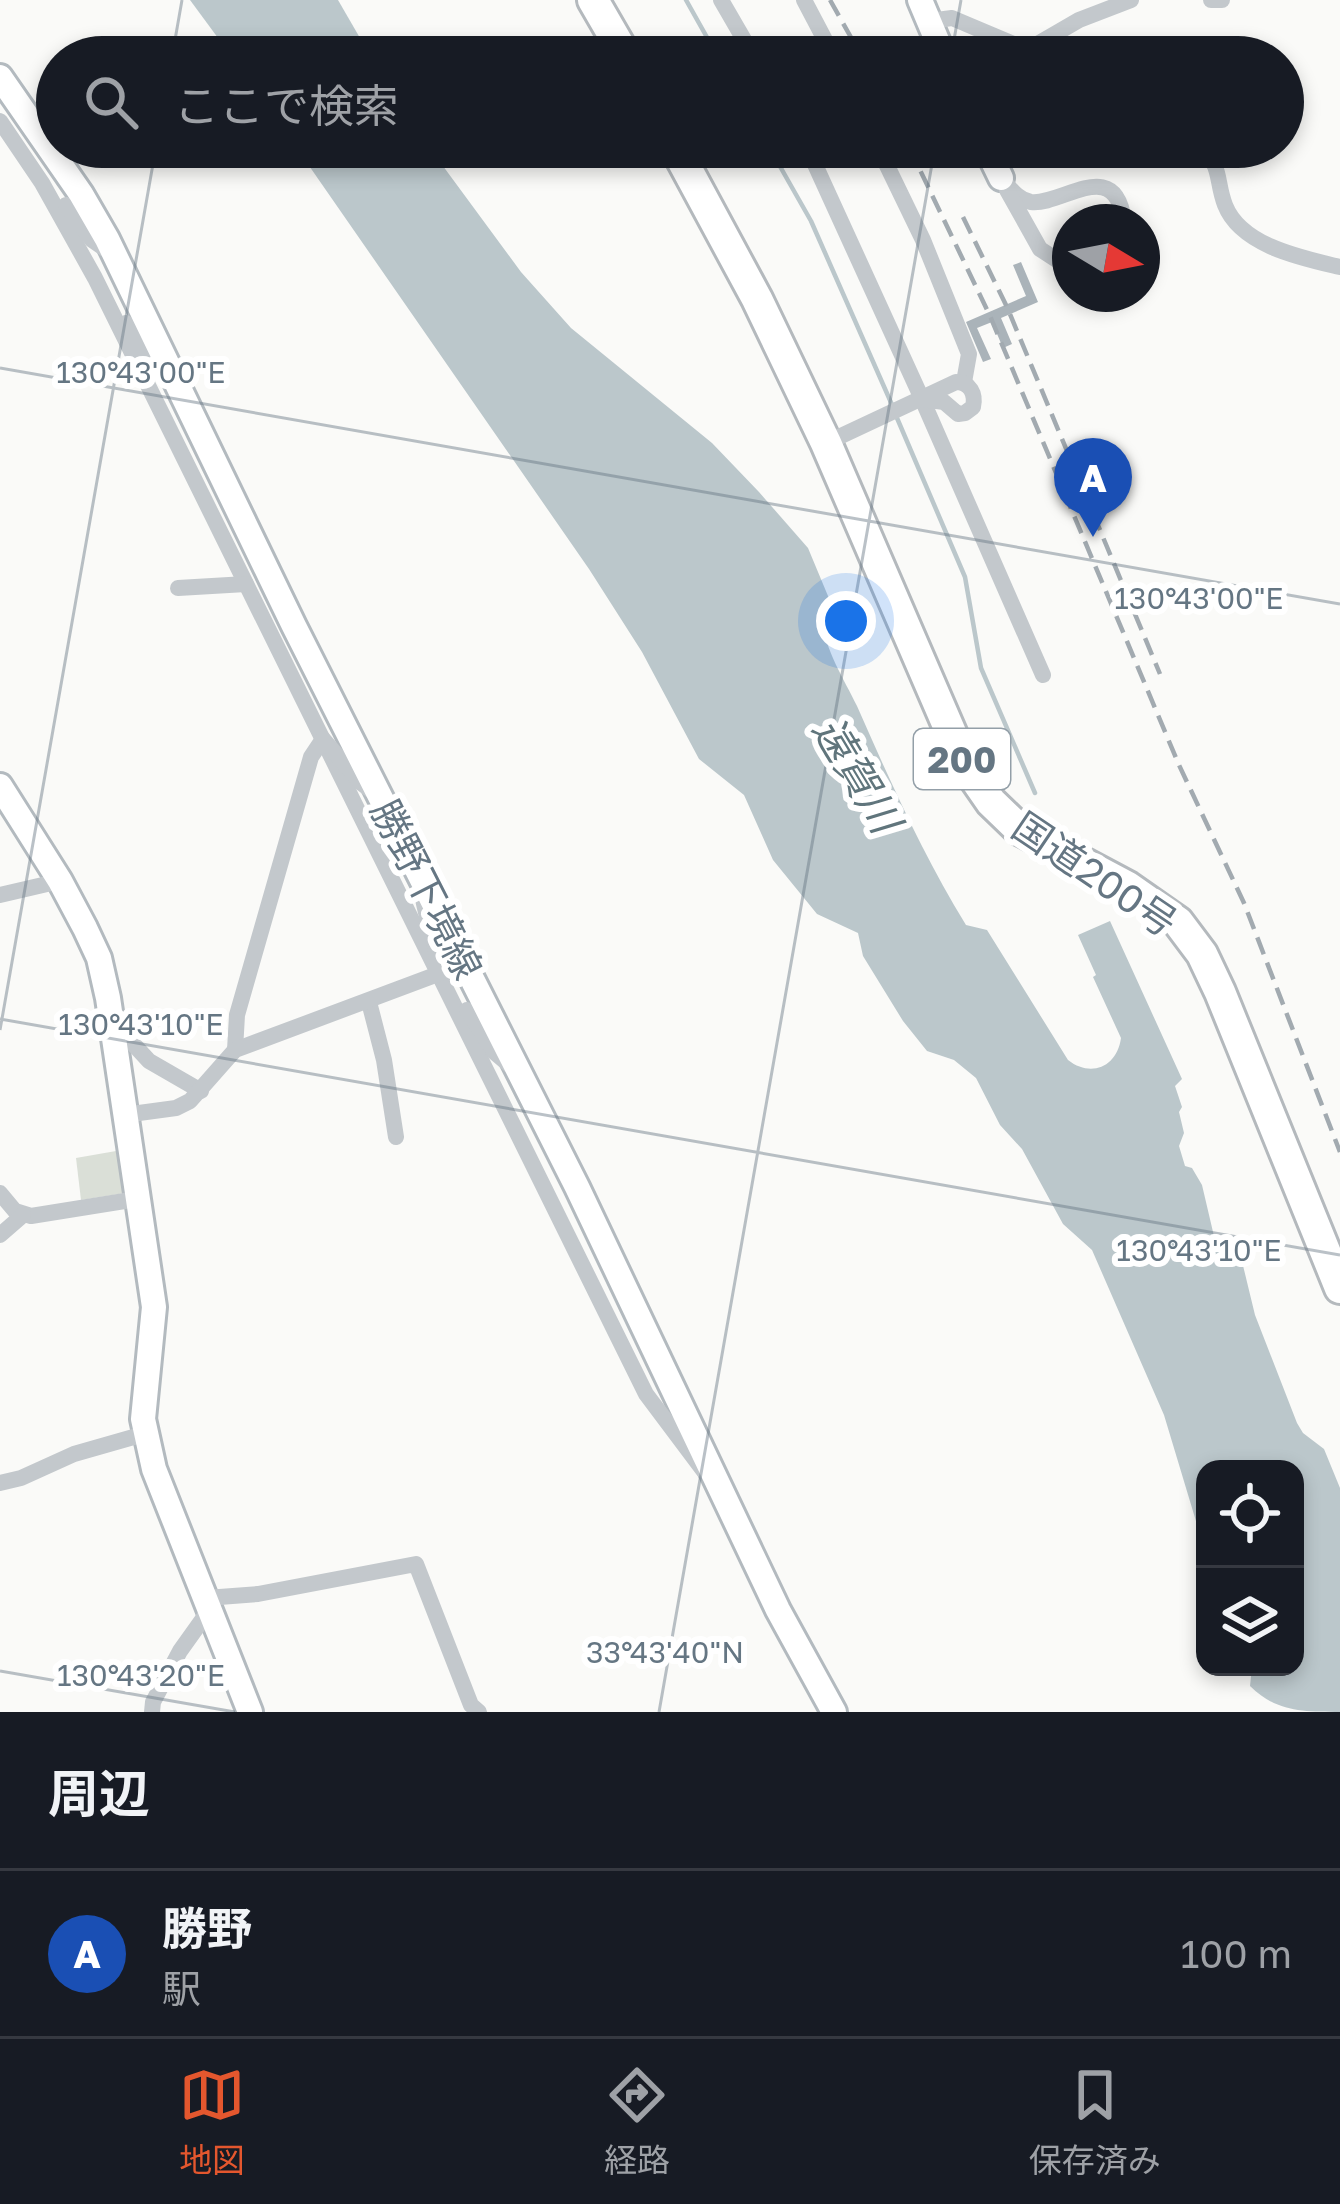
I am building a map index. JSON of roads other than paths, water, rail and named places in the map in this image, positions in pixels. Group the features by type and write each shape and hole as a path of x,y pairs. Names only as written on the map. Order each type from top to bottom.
{"highway":[{"path":"593,0 614,36"},
{"name":"国道200号","path":"686,168 757,299 826,443 964,763 991,802 1019,829 1128,887 1178,922 1202,954 1340,1288"}],"main road":[{"name":"勝野下境線","path":"0,76 36,128"},
{"name":"勝野下境線","path":"63,168 115,255 778,1610 834,1712"},
{"path":"996,168 1001,178"},
{"path":"0,786 60,881 99,958 154,1307 143,1393 144,1434 250,1712"}],"street":[{"path":"721,0 742,36"},
{"path":"804,0 823,36"},
{"path":"1058,36 1079,20 1131,0"},
{"path":"1211,0 1222,0"},
{"path":"925,10 995,36"},
{"path":"0,121 36,174 101,291 646,1394 704,1472 720,1486"},
{"path":"817,168 1043,675"},
{"path":"888,168 969,354 964,382"},
{"path":"1216,168 1225,207 1243,230 1270,246 1340,267"},
{"path":"36,174 51,184 92,240 115,255"},
{"path":"1001,178 1018,197 1032,202 1097,187 1111,193 1119,204"},
{"path":"1001,178 1040,249 1052,257"},
{"path":"101,291 142,348 167,364"},
{"path":"826,443 956,382 970,387 974,399 965,413 953,412 944,402 922,399"},
{"path":"226,546 294,626"},
{"path":"178,588 246,584"},
{"path":"323,740 360,782 382,798"},
{"path":"235,1050 237,1015 311,757 323,740"},
{"path":"419,873 442,981 494,1052 519,1073"},
{"path":"0,895 60,881"},
{"path":"124,1115 176,1108 190,1101 235,1050 369,1001 442,981"},
{"path":"369,1001 396,1137"},
{"path":"111,1019 149,1061 201,1090"},
{"path":"0,1193 23,1215"},
{"path":"0,1235 23,1215 137,1199"},
{"path":"0,1483 74,1454 144,1434"},
{"path":"152,1712 153,1702 208,1604 416,1564 471,1705 479,1712"}],"water":[{"path":"190,0 338,0 359,36 217,36"},
{"name":"遠賀川","path":"311,168 444,168 521,272 571,328 712,443 808,548 833,608 822,620 831,653 935,872 966,925 987,930 1068,1060 1085,1068 1109,1062 1121,1038 1078,935 1110,921 1182,1079 1175,1086 1184,1133 1179,1146 1185,1166 1192,1168 1202,1185 1217,1249 1239,1249 1255,1315 1297,1423 1324,1449 1340,1488 1340,1712 1280,1706 1250,1686 1251,1676 1304,1676 1304,1460 1196,1460 1196,1521 1164,1415 1092,1250 1063,1224 976,1078 954,1060 927,1051 903,1021 863,956 858,933 817,914 773,860 744,795 699,759 642,652"}],"waterway":[{"path":"686,0 706,36"},
{"path":"781,168 811,221 893,407"},
{"path":"897,418 965,577 981,668 1035,793"}],"railway":[{"path":"830,0 850,36"},
{"path":"919,168 990,316 1179,765 1244,903 1340,1152"},
{"path":"963,217 1007,307 1160,674"}],"place":[{"name":"勝野","path":"1093,537"}]}
